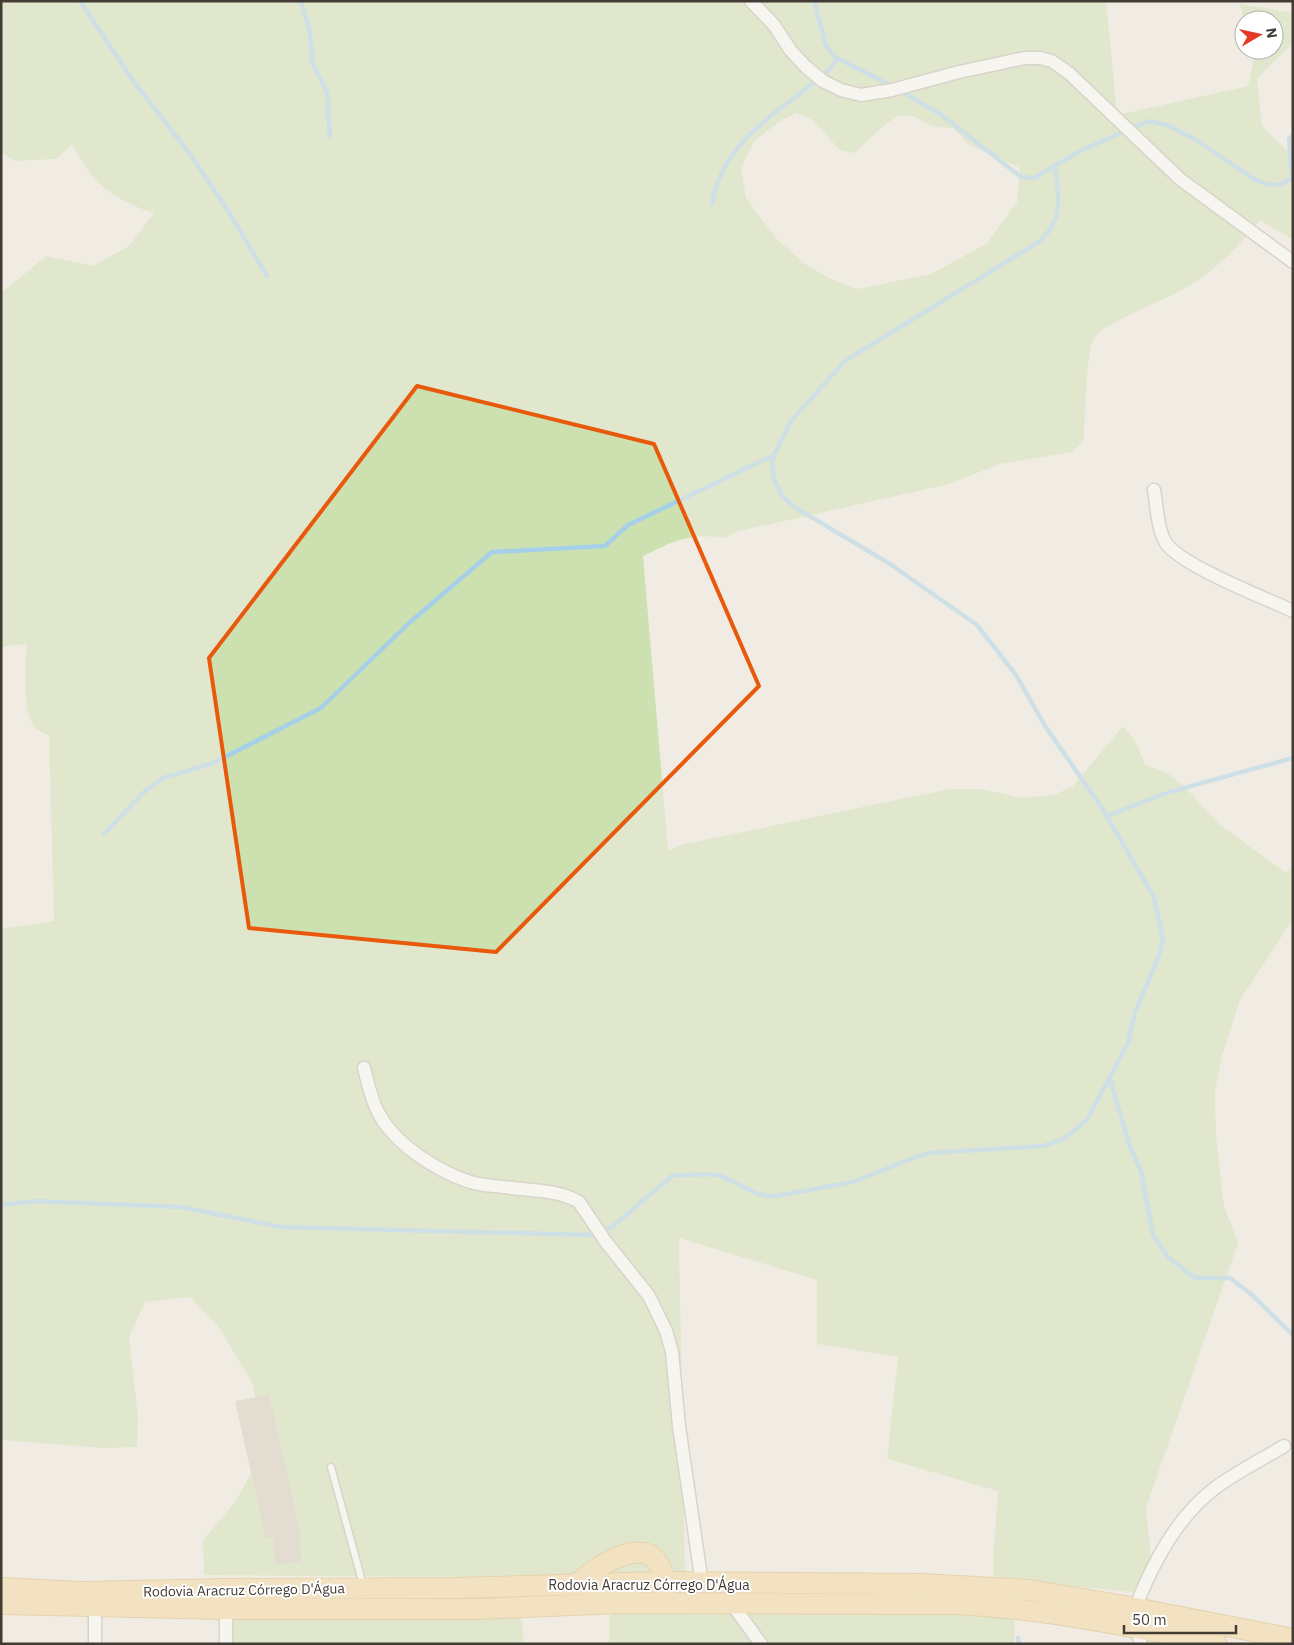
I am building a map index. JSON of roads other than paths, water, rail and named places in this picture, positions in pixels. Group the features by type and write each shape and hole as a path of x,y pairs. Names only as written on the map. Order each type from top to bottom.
{"main road":[{"path":"576,1584 603,1563 637,1553 647,1553 656,1558 662,1569 664,1603"},
{"name":"Rodovia Aracruz Córrego D'Água","path":"1,1588 82,1592 664,1582 702,1584 921,1584 1030,1590 1137,1626 1217,1644"},
{"name":"Rodovia Aracruz Córrego D'Água","path":"1,1604 226,1609 477,1609 664,1603 918,1603 987,1606 1137,1626 1293,1639"}],"street":[{"path":"751,1 774,25 791,50 806,67 823,82 841,90 861,95 892,90 959,72 1025,58 1040,58 1052,61 1070,74 1180,179 1293,262"},
{"path":"1154,490 1162,534 1169,546 1182,559 1293,612"},
{"path":"364,1068 378,1112 390,1131 409,1147 438,1167 471,1182 550,1193 572,1198 579,1202 606,1242 649,1296 660,1314 672,1352 680,1426 702,1584"},
{"path":"1137,1626 1159,1553 1194,1508 1215,1488 1284,1446"},
{"path":"732,1604 761,1644"},
{"path":"95,1607 95,1644"},
{"path":"226,1609 226,1644"}],"lane":[{"path":"330,1467 364,1588"}],"waterway":[{"path":"80,1 134,82 190,154 225,206 267,276"},
{"path":"301,1 309,28 313,64 327,92 330,136"},
{"path":"814,1 826,46 835,57 892,86"},
{"path":"712,204 718,181 728,161 742,143 757,127 829,70 838,58"},
{"path":"901,91 940,114 1021,177 1034,178 1082,150 1149,121 1167,125 1196,140 1254,179 1269,185 1281,184 1292,178 1289,139 1293,135"},
{"path":"1,1205 34,1201 181,1207 282,1227 590,1235 612,1227 673,1175 717,1175 753,1192 776,1196 853,1182 929,1153 1043,1146 1064,1139 1087,1120 1128,1043 1135,1012 1159,956 1163,940 1154,897 1102,808 1045,726 1016,675 977,625 890,564 796,508 782,496 774,478 772,464 774,455 791,421 845,361 1040,241 1048,232 1057,215 1058,197 1055,165"},
{"path":"104,834 144,792 163,778 213,763 321,708 409,623 492,552 605,546 628,525 774,455"},
{"path":"1107,816 1169,792 1293,758"},
{"path":"1110,1079 1130,1147 1141,1171 1153,1235 1168,1257 1195,1278 1230,1278 1251,1294 1293,1335"},
{"path":"1018,1638 1019,1644"}]}
